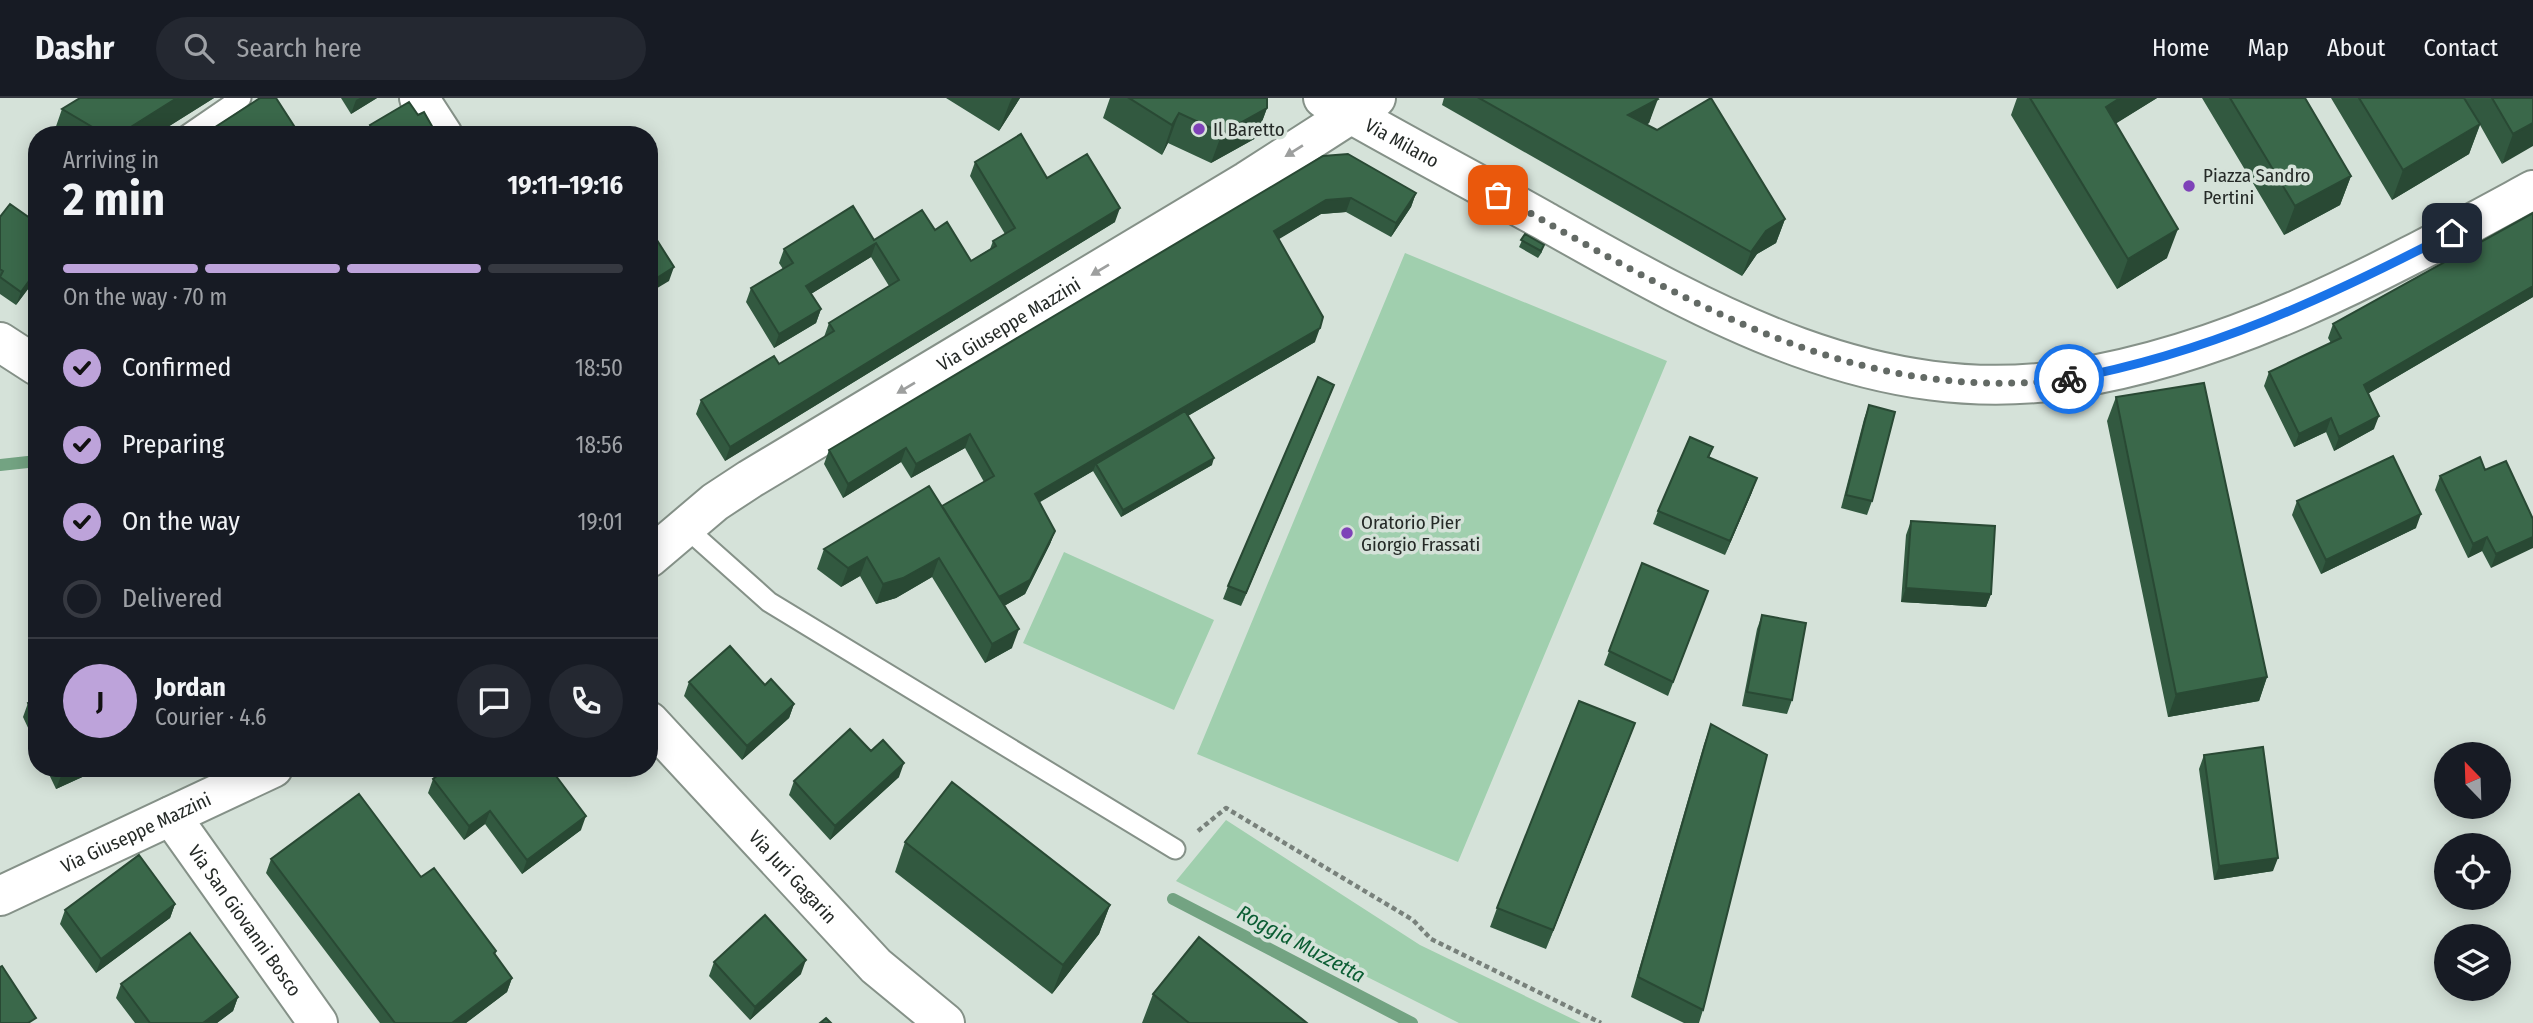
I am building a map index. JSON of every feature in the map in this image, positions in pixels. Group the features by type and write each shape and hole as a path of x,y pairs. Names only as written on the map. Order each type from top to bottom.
{"street":[{"path":"419,98 437,126"},
{"name":"Via Milano","path":"1350,104 1720,316 1788,344 1854,365 1913,377 1972,384 2068,380 2154,361 2214,342 2343,289 2533,190"},
{"name":"Via Giuseppe Mazzini","path":"658,550 750,479 917,381 1350,104"},
{"path":"0,342 28,360"},
{"name":"Via Juri Gagarin","path":"658,731 876,966 945,1023"},
{"name":"Via Giuseppe Mazzini","path":"0,896 253,777"},
{"name":"Via San Giovanni Bosco","path":"171,816 318,1023"}],"lane":[{"path":"200,126 241,98"},
{"path":"685,527 769,602 1175,849"}],"path":[{"path":"1175,849 1226,808 1413,920 1431,939 1601,1023"}],"green space":[{"path":"1405,253 1667,361 1458,862 1197,754"},
{"path":"1064,552 1214,620 1174,710 1023,643"},
{"path":"1226,820 1420,945 1581,1023 1459,1023 1176,881"}],"building":[{"path":"80,98 177,98 132,126 91,126 62,109"},
{"path":"260,98 276,98 294,126 217,126"},
{"path":"1129,98 1267,98 1267,108 1222,133 1179,113 1172,125"},
{"path":"1479,98 1657,98 1628,115 1657,130 1711,98 1785,219 1766,231 1751,252"},
{"path":"2030,98 2120,98 2106,107 2178,229 2128,259"},
{"path":"2230,98 2305,98 2351,176 2295,206"},
{"path":"2359,98 2464,98 2480,124 2403,170"},
{"path":"2492,98 2533,98 2533,123 2513,134"},
{"path":"409,102 418,115 424,112 432,126 371,126"},
{"path":"1021,134 1047,178 1087,154 1120,208 730,447 701,400 774,356 779,364 834,331 829,323 899,280 876,243 806,286 821,309 779,334 751,288 793,263 784,249 853,206 874,240 922,210 935,230 947,222 971,261 996,246 993,241 1015,228 975,162"},
{"path":"1348,154 1416,193 1396,223 1351,198 1326,200 1274,231 1323,317 1320,328 1035,494 1055,531 1030,580 999,597 942,506 994,476 970,434 916,464 906,448 848,484 829,450 1323,156"},
{"path":"10,204 28,217 28,282 21,292 0,277 3,271 0,269 0,217"},
{"path":"2533,213 2533,286 2364,385 2379,416 2339,437 2331,418 2299,434 2269,372 2341,338 2333,324"},
{"path":"1525,234 1544,245 1541,251 1521,240"},
{"path":"658,242 674,267 658,277"},
{"path":"1318,377 1334,385 1246,593 1228,586"},
{"path":"2204,383 2267,677 2176,694 2116,397"},
{"path":"1869,405 1895,412 1872,501 1846,495"},
{"path":"1185,411 1214,458 1123,510 1096,464"},
{"path":"1690,437 1713,447 1708,457 1757,478 1730,541 1658,511"},
{"path":"2393,456 2421,514 2326,560 2297,501"},
{"path":"2480,457 2485,470 2506,461 2533,519 2533,537 2496,554 2487,537 2473,544 2440,476"},
{"path":"929,486 1019,629 992,644 939,558 903,578 883,584 867,557 848,568 824,549"},
{"path":"1911,521 1995,526 1991,594 1906,588"},
{"path":"1642,563 1708,591 1673,682 1609,651"},
{"path":"1762,615 1806,623 1792,700 1747,692"},
{"path":"730,646 765,685 771,679 794,704 747,746 689,682"},
{"path":"1579,701 1635,723 1553,930 1497,908"},
{"path":"1711,724 1767,755 1703,1010 1638,977"},
{"path":"850,729 871,751 883,740 904,763 835,826 794,781"},
{"path":"2263,747 2278,858 2219,866 2204,755"},
{"path":"557,777 586,816 527,860 490,811 469,826 433,779"},
{"path":"952,782 1110,905 1063,965 905,842"},
{"path":"359,794 421,877 434,868 496,951 494,953 512,978 452,1023 395,1023 271,859"},
{"path":"139,855 175,904 101,959 65,910"},
{"path":"765,915 806,960 755,1007 714,962"},
{"path":"190,933 238,997 203,1023 150,1023 121,984"},
{"path":"1199,937 1307,1023 1189,1023 1153,994"},
{"path":"2,966 36,1018 28,1023 0,1023"}],"waterway":[{"name":"Roggia Muzzetta","path":"0,465 28,462"},
{"name":"Roggia Muzzetta","path":"1173,899 1412,1023"}],"way so far":[{"path":"1498,195 1709,311 1821,356 1894,374 1953,383 2015,384 2069,379"}],"place":[{"name":"Il Baretto","path":"1199,129"},
{"name":"Piazza Sandro Pertini","path":"2189,186"},
{"name":"Oratorio Pier Giorgio Frassati","path":"1347,533"}],"route":[{"path":"2069,379 2154,361 2214,342 2304,307 2452,233"}]}
